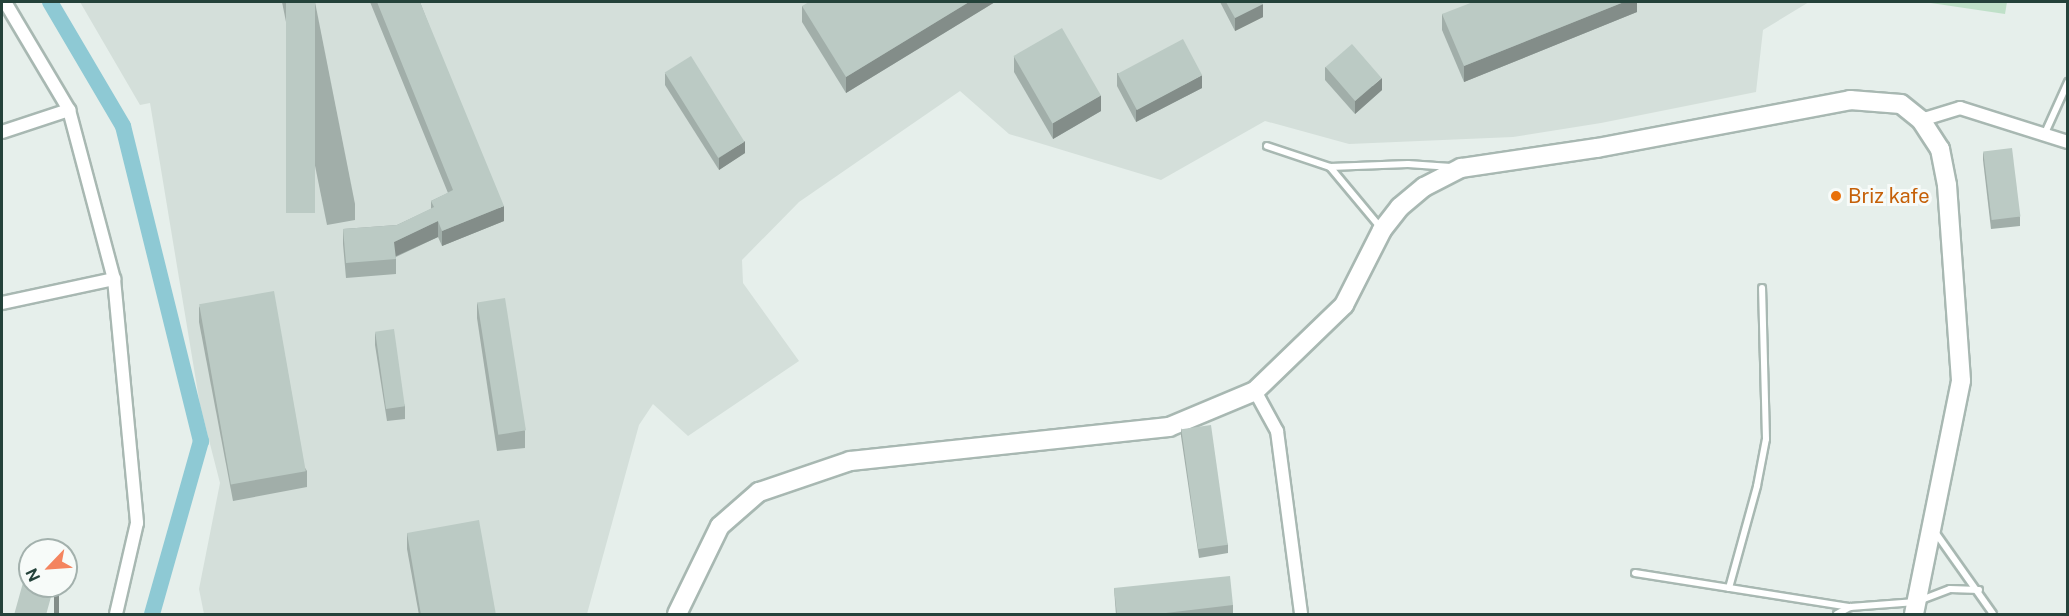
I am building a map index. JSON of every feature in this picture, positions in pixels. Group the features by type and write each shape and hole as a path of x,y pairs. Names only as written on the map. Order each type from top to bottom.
{"street":[{"path":"5,2 69,110 114,279 137,523 116,615"},
{"path":"677,615 720,526 759,492 850,461 1169,426 1255,391 1344,305 1382,230 1408,200 1461,168 1597,148 1850,100 1901,104 1921,120 1940,149 1947,185 1961,381 1915,608"},
{"path":"1921,120 1960,108 2045,133 2067,142"},
{"path":"2,132 69,110"},
{"path":"2,303 114,279"},
{"path":"1255,391 1277,431 1301,615"}],"lane":[{"path":"2045,133 2067,82"},
{"path":"1267,146 1330,167 1408,164 1461,168"},
{"path":"1330,167 1382,230"},
{"path":"1729,588 1757,486 1766,439 1762,288"},
{"path":"1931,527 1979,590 1993,615"},
{"path":"1635,573 1850,607 1915,608 1950,589 1979,590"},
{"path":"1837,615 1850,607"}],"shaded area":[{"path":"80,2 1809,2 1763,30 1756,92 1601,123 1513,137 1349,144 1265,121 1161,180 1009,134 960,91 799,202 742,260 743,283 799,361 688,436 653,404 639,425 587,614 204,614 199,589 220,483 200,405 150,103 140,105"}],"green space":[{"path":"1924,2 2007,2 2005,14"}],"building":[{"path":"286,2 315,2 315,213 286,213"},
{"path":"377,2 420,2 504,206 442,231 438,221 394,242 396,259 346,263 343,229 397,225 434,207 431,201 453,190"},
{"path":"809,2 969,2 846,77 802,6"},
{"path":"1226,2 1261,2 1263,4 1235,18"},
{"path":"1473,2 1624,2 1464,66 1442,14"},
{"path":"1062,28 1101,96 1053,124 1014,56"},
{"path":"1183,39 1202,75 1137,110 1118,74"},
{"path":"1352,44 1382,78 1355,101 1326,67"},
{"path":"691,56 745,142 718,158 665,72"},
{"path":"2012,148 2020,216 1992,220 1983,152"},
{"path":"274,291 306,471 231,484 199,304"},
{"path":"505,298 526,430 498,435 477,302"},
{"path":"394,329 405,406 386,409 375,332"},
{"path":"1211,425 1228,545 1198,549 1181,429"},
{"path":"479,520 496,615 421,615 407,533"},
{"path":"1230,576 1233,605 1149,615 1117,615 1114,588"},
{"path":"19,598 51,598 46,615 14,615"}],"waterway":[{"path":"50,2 123,126 201,441 152,614"}],"place":[{"name":"Briz kafe","path":"1836,196"}]}
